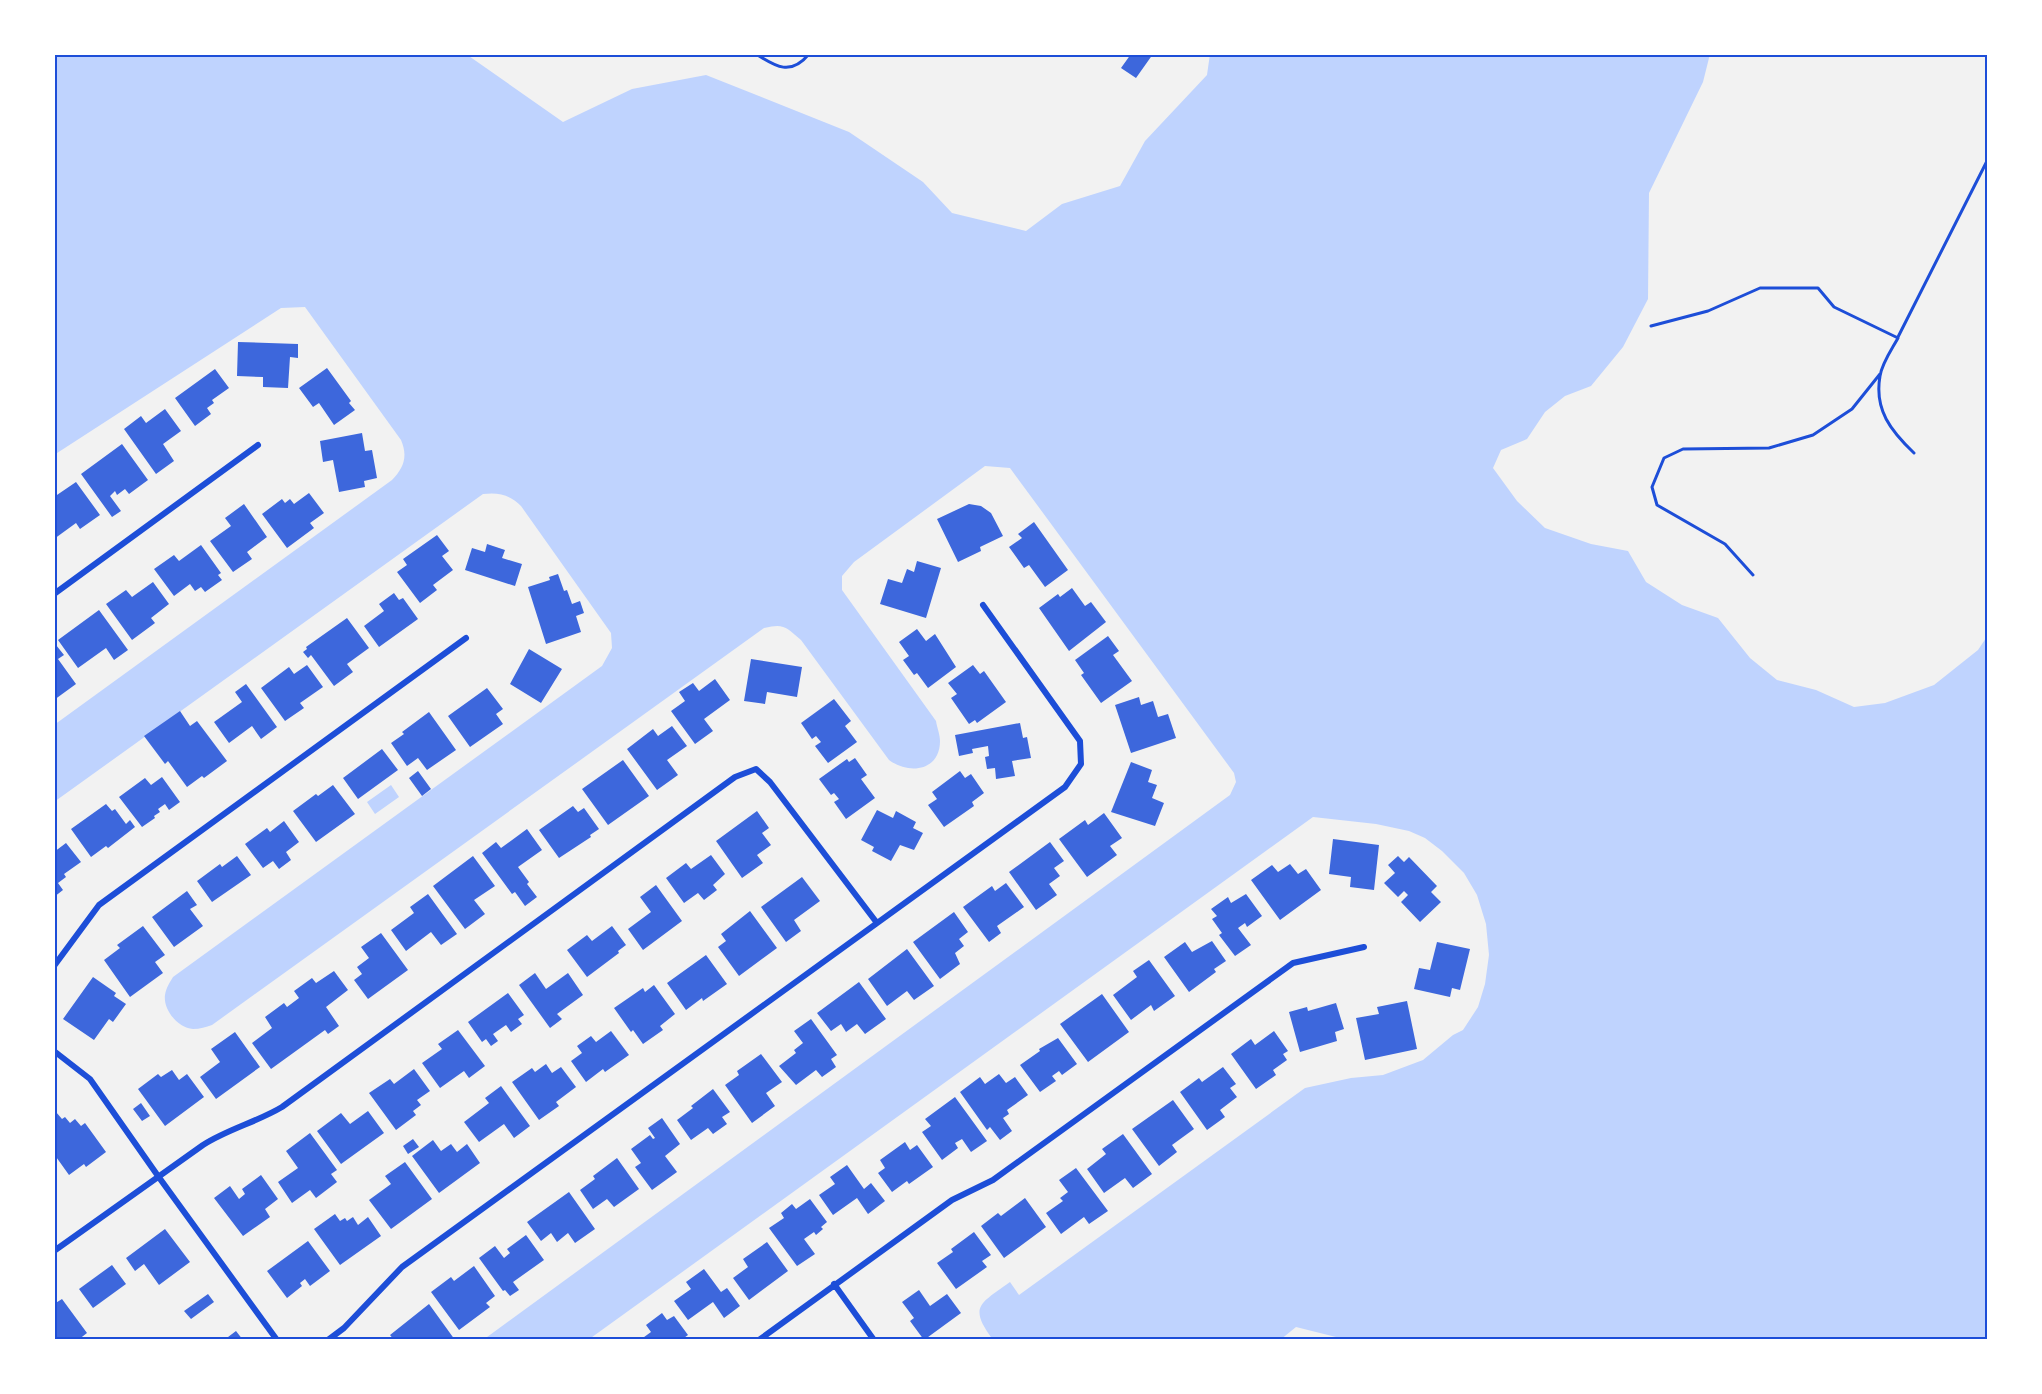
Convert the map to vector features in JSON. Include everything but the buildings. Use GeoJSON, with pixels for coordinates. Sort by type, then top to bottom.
{"type":"FeatureCollection","features":[{"type":"Feature","properties":{"kind":"street"},"geometry":{"type":"LineString","coordinates":[[54,594],[258,445]]}},
{"type":"Feature","properties":{"kind":"street"},"geometry":{"type":"LineString","coordinates":[[328,1340],[344,1328],[402,1267],[1065,787],[1081,764],[1080,741],[983,605]]}},
{"type":"Feature","properties":{"kind":"street"},"geometry":{"type":"LineString","coordinates":[[54,966],[99,905],[466,638]]}},
{"type":"Feature","properties":{"kind":"street"},"geometry":{"type":"LineString","coordinates":[[54,1251],[222,1133],[282,1107],[735,777],[756,770],[770,782],[877,923]]}},
{"type":"Feature","properties":{"kind":"street"},"geometry":{"type":"LineString","coordinates":[[759,1340],[952,1200],[993,1180],[1293,963],[1364,947]]}},
{"type":"Feature","properties":{"kind":"street"},"geometry":{"type":"LineString","coordinates":[[54,1051],[90,1079],[277,1340]]}},
{"type":"Feature","properties":{"kind":"street"},"geometry":{"type":"LineString","coordinates":[[834,1284],[874,1340]]}},
{"type":"Feature","properties":{"kind":"path"},"geometry":{"type":"LineString","coordinates":[[756,54],[773,65],[786,68],[803,62],[809,54]]}},
{"type":"Feature","properties":{"kind":"path"},"geometry":{"type":"LineString","coordinates":[[1753,575],[1725,544],[1657,505],[1652,487],[1664,458],[1683,449],[1769,448],[1813,435],[1852,409],[1880,374],[1988,159]]}},
{"type":"Feature","properties":{"kind":"path"},"geometry":{"type":"LineString","coordinates":[[1651,326],[1708,311],[1760,288],[1818,288],[1834,307],[1898,338]]}},
{"type":"Feature","properties":{"kind":"path"},"geometry":{"type":"LineString","coordinates":[[1880,374],[1879,403],[1892,432],[1914,453]]}},
{"type":"Feature","properties":{"kind":"water"},"geometry":{"type":"Polygon","coordinates":[[[54,54],[466,54],[563,122],[632,89],[706,75],[849,132],[923,182],[952,213],[1026,231],[1062,204],[1120,186],[1145,141],[1207,75],[1210,54],[1710,54],[1703,82],[1649,193],[1648,299],[1623,347],[1591,386],[1565,396],[1545,412],[1527,439],[1501,450],[1493,468],[1517,501],[1545,528],[1591,544],[1628,551],[1646,582],[1682,605],[1718,618],[1750,658],[1777,680],[1816,690],[1854,707],[1885,703],[1934,685],[1978,650],[1988,635],[1988,1340],[1348,1340],[1296,1327],[1280,1340],[993,1340],[985,1329],[979,1313],[985,1301],[1010,1282],[1019,1295],[1305,1088],[1351,1078],[1383,1075],[1423,1060],[1453,1035],[1463,1030],[1478,1007],[1485,984],[1489,955],[1486,924],[1477,895],[1464,873],[1425,838],[1409,831],[1376,824],[1313,817],[588,1340],[483,1340],[1230,795],[1236,782],[1234,773],[1010,468],[985,466],[854,562],[842,576],[842,590],[936,721],[940,738],[939,751],[929,764],[922,767],[905,768],[889,760],[801,640],[781,626],[764,628],[212,1025],[193,1029],[177,1022],[169,1012],[165,1001],[166,990],[173,977],[602,666],[612,648],[611,633],[521,506],[504,495],[483,494],[54,802],[54,725],[392,480],[404,462],[404,451],[401,440],[305,307],[281,308],[54,455],[54,54]]]}},
{"type":"Feature","properties":{"kind":"water"},"geometry":{"type":"Polygon","coordinates":[[[391,785],[399,797],[375,814],[367,802],[391,785]]]}}]}
